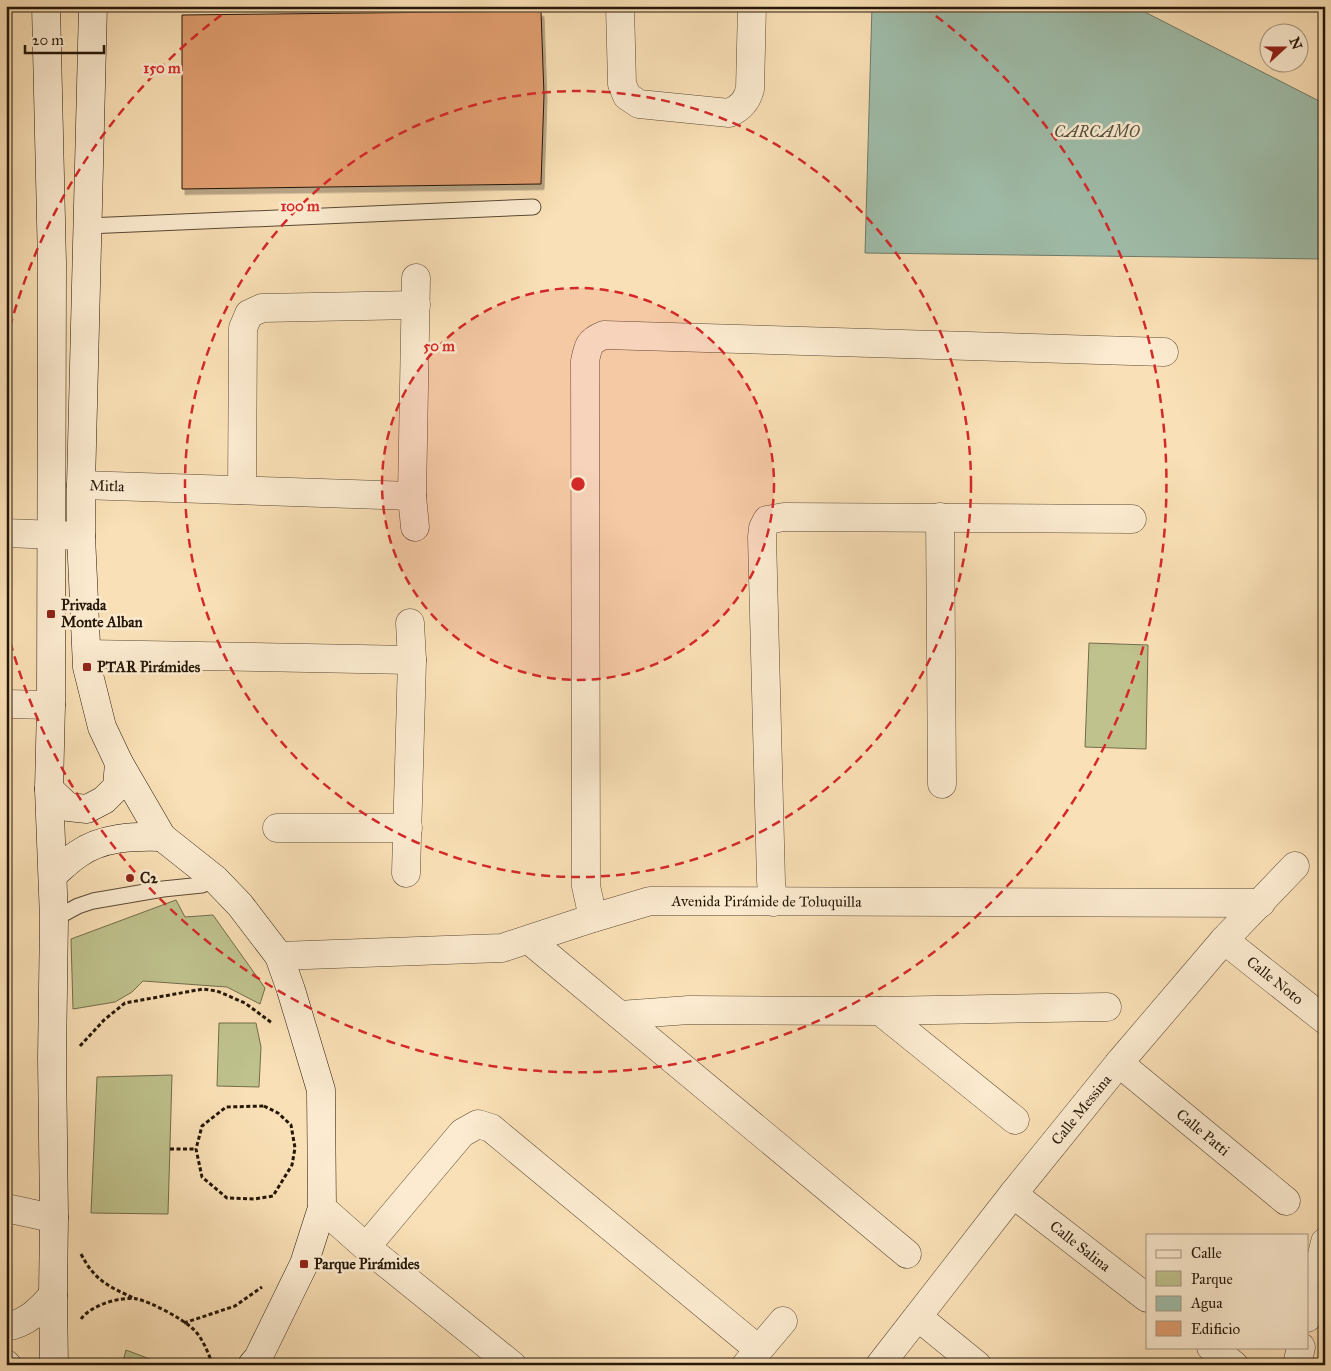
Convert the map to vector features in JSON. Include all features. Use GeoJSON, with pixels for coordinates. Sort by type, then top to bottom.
{"type":"FeatureCollection","features":[{"type":"Feature","properties":{"kind":"street"},"geometry":{"type":"LineString","coordinates":[[46,6],[52,263],[52,535],[49,789],[54,919],[52,1058],[54,1365]]}},
{"type":"Feature","properties":{"kind":"street"},"geometry":{"type":"LineString","coordinates":[[94,6],[81,485],[81,536],[87,667],[102,727],[119,763],[162,837],[215,879],[240,906],[279,956],[292,990],[320,1090],[322,1208],[304,1264],[258,1358],[252,1365]]}},
{"type":"Feature","properties":{"kind":"street"},"geometry":{"type":"LineString","coordinates":[[620,6],[622,84],[627,96],[639,104],[729,113],[744,103],[750,89],[752,6]]}},
{"type":"Feature","properties":{"kind":"street"},"geometry":{"type":"LineString","coordinates":[[415,527],[412,496],[416,278]]}},
{"type":"Feature","properties":{"kind":"street"},"geometry":{"type":"LineString","coordinates":[[242,490],[243,328],[249,314],[262,308],[416,305]]}},
{"type":"Feature","properties":{"kind":"street"},"geometry":{"type":"LineString","coordinates":[[594,918],[586,886],[585,360],[592,340],[604,335],[618,335],[1164,352]]}},
{"type":"Feature","properties":{"kind":"street","name":"Mitla"},"geometry":{"type":"LineString","coordinates":[[81,485],[412,496]]}},
{"type":"Feature","properties":{"kind":"street"},"geometry":{"type":"LineString","coordinates":[[773,902],[762,537],[763,528],[767,520],[775,518],[940,518],[1132,520]]}},
{"type":"Feature","properties":{"kind":"street"},"geometry":{"type":"LineString","coordinates":[[940,518],[942,784]]}},
{"type":"Feature","properties":{"kind":"street"},"geometry":{"type":"LineString","coordinates":[[12,533],[81,536]]}},
{"type":"Feature","properties":{"kind":"street"},"geometry":{"type":"LineString","coordinates":[[406,873],[412,660],[410,623]]}},
{"type":"Feature","properties":{"kind":"street"},"geometry":{"type":"LineString","coordinates":[[87,654],[412,660]]}},
{"type":"Feature","properties":{"kind":"street"},"geometry":{"type":"LineString","coordinates":[[6,704],[51,705]]}},
{"type":"Feature","properties":{"kind":"street"},"geometry":{"type":"LineString","coordinates":[[49,789],[68,808],[87,809],[104,800],[117,787],[119,763]]}},
{"type":"Feature","properties":{"kind":"street"},"geometry":{"type":"LineString","coordinates":[[277,828],[408,828]]}},
{"type":"Feature","properties":{"kind":"street"},"geometry":{"type":"LineString","coordinates":[[53,875],[79,853],[110,840],[139,836],[162,837]]}},
{"type":"Feature","properties":{"kind":"street","name":"Calle Messina"},"geometry":{"type":"LineString","coordinates":[[880,1365],[1012,1194],[1119,1063],[1224,940],[1295,866]]}},
{"type":"Feature","properties":{"kind":"street","name":"Avenida Pirámide de Toluquilla"},"geometry":{"type":"LineString","coordinates":[[279,956],[502,948],[650,901],[1261,903]]}},
{"type":"Feature","properties":{"kind":"street"},"geometry":{"type":"LineString","coordinates":[[529,940],[907,1254]]}},
{"type":"Feature","properties":{"kind":"street","name":"Calle Noto"},"geometry":{"type":"LineString","coordinates":[[1224,940],[1325,1020]]}},
{"type":"Feature","properties":{"kind":"street"},"geometry":{"type":"LineString","coordinates":[[620,1015],[689,1010],[880,1011],[1107,1007]]}},
{"type":"Feature","properties":{"kind":"street"},"geometry":{"type":"LineString","coordinates":[[880,1011],[1015,1120]]}},
{"type":"Feature","properties":{"kind":"street","name":"Calle Patti"},"geometry":{"type":"LineString","coordinates":[[1119,1063],[1286,1201]]}},
{"type":"Feature","properties":{"kind":"street"},"geometry":{"type":"LineString","coordinates":[[362,1244],[462,1133],[478,1124],[491,1128],[752,1357],[783,1321]]}},
{"type":"Feature","properties":{"kind":"street","name":"Calle Salina"},"geometry":{"type":"LineString","coordinates":[[1012,1194],[1146,1297]]}},
{"type":"Feature","properties":{"kind":"street"},"geometry":{"type":"LineString","coordinates":[[6,1208],[54,1217]]}},
{"type":"Feature","properties":{"kind":"street"},"geometry":{"type":"LineString","coordinates":[[322,1208],[362,1244],[512,1365]]}},
{"type":"Feature","properties":{"kind":"street"},"geometry":{"type":"LineString","coordinates":[[1308,1314],[1325,1242]]}},
{"type":"Feature","properties":{"kind":"street"},"geometry":{"type":"LineString","coordinates":[[6,1327],[19,1324],[39,1311],[53,1295]]}},
{"type":"Feature","properties":{"kind":"street"},"geometry":{"type":"LineString","coordinates":[[918,1317],[977,1365]]}},
{"type":"Feature","properties":{"kind":"street"},"geometry":{"type":"LineString","coordinates":[[1212,1348],[1234,1365]]}},
{"type":"Feature","properties":{"kind":"street"},"geometry":{"type":"LineString","coordinates":[[1296,1365],[1301,1348]]}},
{"type":"Feature","properties":{"kind":"lane"},"geometry":{"type":"LineString","coordinates":[[87,226],[533,207]]}},
{"type":"Feature","properties":{"kind":"lane"},"geometry":{"type":"LineString","coordinates":[[54,919],[78,906],[93,901],[163,889],[202,885],[215,879]]}},
{"type":"Feature","properties":{"kind":"path"},"geometry":{"type":"LineString","coordinates":[[78,1048],[104,1020],[125,1004],[203,989],[217,992],[245,1003],[273,1024]]}},
{"type":"Feature","properties":{"kind":"path"},"geometry":{"type":"LineString","coordinates":[[264,1106],[278,1113],[291,1126],[295,1148],[292,1165],[273,1196],[254,1199],[227,1198],[202,1177],[196,1149],[202,1126],[226,1108],[264,1106]]}},
{"type":"Feature","properties":{"kind":"path"},"geometry":{"type":"LineString","coordinates":[[170,1150],[196,1149]]}},
{"type":"Feature","properties":{"kind":"path"},"geometry":{"type":"LineString","coordinates":[[80,1251],[87,1266],[103,1284],[170,1313],[193,1328],[207,1350],[213,1365]]}},
{"type":"Feature","properties":{"kind":"path"},"geometry":{"type":"LineString","coordinates":[[184,1323],[236,1306],[261,1288],[266,1281]]}},
{"type":"Feature","properties":{"kind":"path"},"geometry":{"type":"LineString","coordinates":[[80,1320],[85,1313],[110,1301],[137,1299]]}},
{"type":"Feature","properties":{"kind":"green space"},"geometry":{"type":"Polygon","coordinates":[[[1089,643],[1148,645],[1146,749],[1085,747],[1089,643]]]}},
{"type":"Feature","properties":{"kind":"green space"},"geometry":{"type":"Polygon","coordinates":[[[176,900],[185,917],[213,915],[265,988],[260,1004],[227,987],[143,981],[132,992],[115,1002],[73,1009],[71,939],[176,900]]]}},
{"type":"Feature","properties":{"kind":"green space"},"geometry":{"type":"Polygon","coordinates":[[[219,1023],[256,1023],[261,1047],[259,1087],[217,1086],[219,1023]]]}},
{"type":"Feature","properties":{"kind":"green space"},"geometry":{"type":"Polygon","coordinates":[[[172,1075],[168,1214],[91,1213],[97,1077],[172,1075]]]}},
{"type":"Feature","properties":{"kind":"green space"},"geometry":{"type":"Polygon","coordinates":[[[126,1350],[163,1364],[163,1365],[122,1365],[126,1350]]]}},
{"type":"Feature","properties":{"kind":"water","name":"CARCAMO"},"geometry":{"type":"Polygon","coordinates":[[[872,6],[1133,6],[1258,70],[1258,72],[1262,72],[1325,104],[1325,259],[865,253],[872,6]]]}},
{"type":"Feature","properties":{"kind":"building"},"geometry":{"type":"Polygon","coordinates":[[[541,11],[544,95],[541,184],[182,189],[182,15],[541,11]]]}},
{"type":"Feature","properties":{"kind":"place","name":"Privada Monte Alban"},"geometry":{"type":"Point","coordinates":[51,614]}},
{"type":"Feature","properties":{"kind":"place","name":"PTAR Pirámides"},"geometry":{"type":"Point","coordinates":[87,667]}},
{"type":"Feature","properties":{"kind":"place","name":"C2"},"geometry":{"type":"Point","coordinates":[130,878]}},
{"type":"Feature","properties":{"kind":"place","name":"Parque Pirámides"},"geometry":{"type":"Point","coordinates":[304,1264]}}]}
